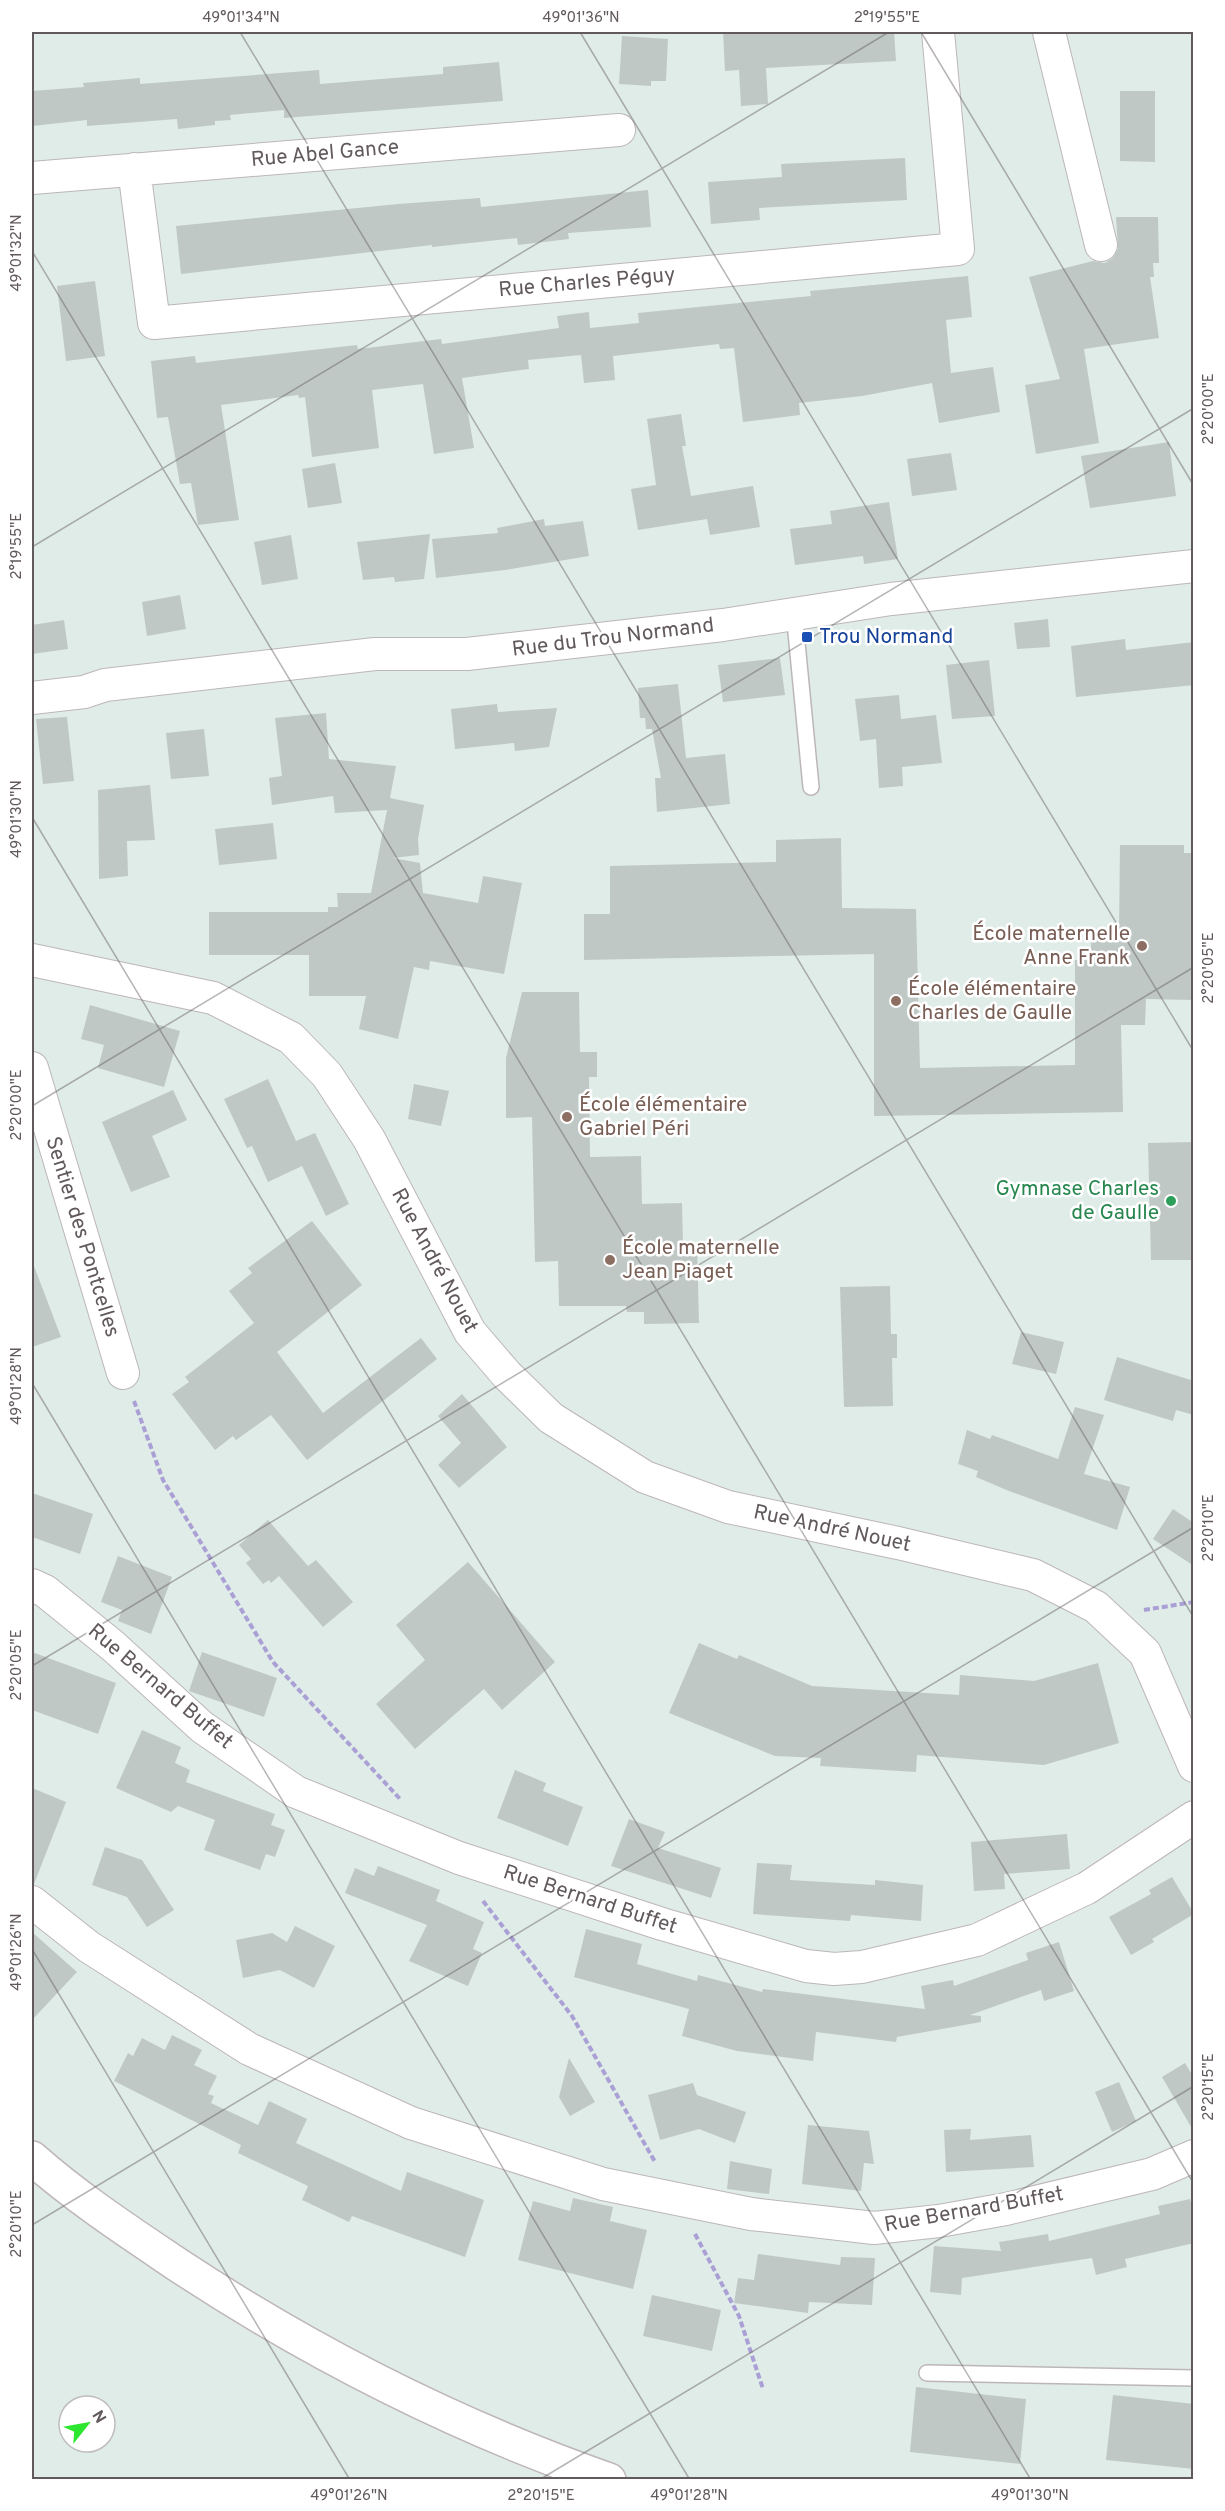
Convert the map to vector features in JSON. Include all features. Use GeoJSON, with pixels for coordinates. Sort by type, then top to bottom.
{"type":"FeatureCollection","features":[{"type":"Feature","properties":{"kind":"main road"},"geometry":{"type":"LineString","coordinates":[[32,2158],[119,2226],[230,2299],[328,2357],[410,2398],[511,2443],[609,2480]]}},
{"type":"Feature","properties":{"kind":"street","name":"Rue Charles Péguy"},"geometry":{"type":"LineString","coordinates":[[134,169],[154,323],[958,249],[938,32]]}},
{"type":"Feature","properties":{"kind":"street"},"geometry":{"type":"LineString","coordinates":[[1049,32],[1101,245]]}},
{"type":"Feature","properties":{"kind":"street","name":"Rue Abel Gance"},"geometry":{"type":"LineString","coordinates":[[32,178],[619,130]]}},
{"type":"Feature","properties":{"kind":"street","name":"Rue du Trou Normand"},"geometry":{"type":"LineString","coordinates":[[32,698],[84,692],[105,685],[375,654],[467,654],[723,625],[794,612],[1194,566]]}},
{"type":"Feature","properties":{"kind":"street","name":"Rue André Nouet"},"geometry":{"type":"LineString","coordinates":[[32,960],[213,998],[291,1038],[327,1075],[369,1139],[470,1332],[507,1376],[551,1418],[645,1477],[728,1507],[898,1543],[1033,1575],[1096,1607],[1145,1653],[1194,1766]]}},
{"type":"Feature","properties":{"kind":"street","name":"Sentier des Pontcelles"},"geometry":{"type":"LineString","coordinates":[[32,1068],[123,1372]]}},
{"type":"Feature","properties":{"kind":"street","name":"Rue Bernard Buffet"},"geometry":{"type":"LineString","coordinates":[[32,1585],[45,1591],[113,1646],[202,1727],[296,1792],[459,1858],[662,1924],[806,1966],[834,1969],[862,1967],[977,1940],[1087,1888],[1194,1817]]}},
{"type":"Feature","properties":{"kind":"street","name":"Rue Bernard Buffet"},"geometry":{"type":"LineString","coordinates":[[32,1902],[89,1947],[249,2049],[411,2123],[603,2184],[751,2214],[874,2228],[939,2221],[1006,2209],[1152,2174],[1194,2156]]}},
{"type":"Feature","properties":{"kind":"lane"},"geometry":{"type":"LineString","coordinates":[[794,612],[811,787]]}},
{"type":"Feature","properties":{"kind":"lane"},"geometry":{"type":"LineString","coordinates":[[927,2373],[1194,2378]]}},
{"type":"Feature","properties":{"kind":"path"},"geometry":{"type":"LineString","coordinates":[[1108,1618],[1194,1602]]}},
{"type":"Feature","properties":{"kind":"building"},"geometry":{"type":"Polygon","coordinates":[[[723,32],[894,32],[896,61],[766,68],[768,104],[741,106],[739,70],[725,71],[723,32]]]}},
{"type":"Feature","properties":{"kind":"building"},"geometry":{"type":"Polygon","coordinates":[[[622,36],[668,39],[666,81],[651,81],[651,86],[619,84],[622,36]]]}},
{"type":"Feature","properties":{"kind":"building"},"geometry":{"type":"Polygon","coordinates":[[[499,62],[503,101],[284,118],[284,110],[230,115],[231,120],[215,121],[215,125],[178,129],[177,119],[87,126],[87,120],[32,126],[32,91],[84,87],[83,83],[140,78],[140,84],[319,70],[320,84],[443,74],[443,67],[499,62]]]}},
{"type":"Feature","properties":{"kind":"building"},"geometry":{"type":"Polygon","coordinates":[[[1120,91],[1155,91],[1155,162],[1120,161],[1120,91]]]}},
{"type":"Feature","properties":{"kind":"building"},"geometry":{"type":"Polygon","coordinates":[[[905,158],[907,200],[759,208],[760,220],[711,224],[708,182],[782,177],[781,164],[905,158]]]}},
{"type":"Feature","properties":{"kind":"building"},"geometry":{"type":"Polygon","coordinates":[[[648,190],[651,227],[568,233],[569,239],[518,245],[517,238],[432,247],[432,245],[181,274],[176,226],[398,204],[480,198],[481,207],[648,190]]]}},
{"type":"Feature","properties":{"kind":"building"},"geometry":{"type":"Polygon","coordinates":[[[1116,217],[1158,217],[1159,263],[1153,263],[1154,277],[1150,277],[1159,338],[1084,349],[1099,443],[1036,454],[1025,385],[1060,379],[1029,277],[1093,261],[1105,263],[1113,258],[1118,249],[1116,217]]]}},
{"type":"Feature","properties":{"kind":"building"},"geometry":{"type":"Polygon","coordinates":[[[968,276],[972,317],[946,320],[951,373],[993,367],[1000,412],[939,423],[932,383],[862,396],[799,403],[800,415],[743,422],[734,348],[720,349],[719,344],[613,356],[615,380],[584,383],[581,355],[528,360],[529,369],[462,378],[474,448],[434,454],[423,384],[372,390],[379,448],[312,457],[305,397],[299,398],[298,395],[221,405],[239,520],[198,525],[191,483],[180,484],[168,417],[157,418],[151,361],[195,356],[196,363],[357,345],[358,349],[441,339],[442,344],[559,328],[557,316],[589,312],[590,328],[639,323],[638,313],[811,296],[810,291],[968,276]]]}},
{"type":"Feature","properties":{"kind":"building"},"geometry":{"type":"Polygon","coordinates":[[[95,281],[105,356],[66,361],[57,286],[95,281]]]}},
{"type":"Feature","properties":{"kind":"building"},"geometry":{"type":"Polygon","coordinates":[[[681,414],[686,446],[682,446],[691,496],[753,486],[760,527],[710,535],[707,519],[638,530],[631,489],[656,485],[647,419],[681,414]]]}},
{"type":"Feature","properties":{"kind":"building"},"geometry":{"type":"Polygon","coordinates":[[[1169,442],[1176,496],[1090,508],[1081,456],[1169,442]]]}},
{"type":"Feature","properties":{"kind":"building"},"geometry":{"type":"Polygon","coordinates":[[[951,453],[957,490],[912,496],[907,459],[951,453]]]}},
{"type":"Feature","properties":{"kind":"building"},"geometry":{"type":"Polygon","coordinates":[[[335,463],[342,503],[308,508],[302,469],[335,463]]]}},
{"type":"Feature","properties":{"kind":"building"},"geometry":{"type":"Polygon","coordinates":[[[889,502],[898,559],[864,564],[863,556],[795,565],[790,529],[832,524],[830,511],[889,502]]]}},
{"type":"Feature","properties":{"kind":"building"},"geometry":{"type":"Polygon","coordinates":[[[544,519],[545,526],[583,521],[589,556],[505,570],[436,578],[432,539],[498,533],[497,528],[544,519]]]}},
{"type":"Feature","properties":{"kind":"building"},"geometry":{"type":"Polygon","coordinates":[[[430,534],[424,579],[395,582],[394,577],[363,580],[357,542],[430,534]]]}},
{"type":"Feature","properties":{"kind":"building"},"geometry":{"type":"Polygon","coordinates":[[[291,535],[298,579],[262,585],[254,542],[291,535]]]}},
{"type":"Feature","properties":{"kind":"building"},"geometry":{"type":"Polygon","coordinates":[[[180,595],[186,629],[147,636],[142,602],[180,595]]]}},
{"type":"Feature","properties":{"kind":"building"},"geometry":{"type":"Polygon","coordinates":[[[1048,619],[1050,647],[1017,649],[1014,623],[1048,619]]]}},
{"type":"Feature","properties":{"kind":"building"},"geometry":{"type":"Polygon","coordinates":[[[64,620],[68,649],[32,654],[32,625],[64,620]]]}},
{"type":"Feature","properties":{"kind":"building"},"geometry":{"type":"Polygon","coordinates":[[[1125,639],[1126,650],[1194,642],[1194,685],[1076,697],[1071,646],[1125,639]]]}},
{"type":"Feature","properties":{"kind":"building"},"geometry":{"type":"Polygon","coordinates":[[[780,658],[785,695],[723,702],[718,665],[780,658]]]}},
{"type":"Feature","properties":{"kind":"building"},"geometry":{"type":"Polygon","coordinates":[[[989,660],[995,716],[952,719],[946,665],[989,660]]]}},
{"type":"Feature","properties":{"kind":"building"},"geometry":{"type":"Polygon","coordinates":[[[678,684],[686,758],[725,754],[730,804],[657,812],[655,778],[661,778],[652,729],[646,729],[645,718],[640,718],[638,688],[678,684]]]}},
{"type":"Feature","properties":{"kind":"building"},"geometry":{"type":"Polygon","coordinates":[[[899,695],[901,719],[936,715],[942,763],[902,767],[903,786],[879,788],[876,739],[860,741],[855,699],[899,695]]]}},
{"type":"Feature","properties":{"kind":"building"},"geometry":{"type":"Polygon","coordinates":[[[497,704],[498,712],[557,708],[549,747],[515,751],[514,743],[455,749],[451,709],[497,704]]]}},
{"type":"Feature","properties":{"kind":"building"},"geometry":{"type":"Polygon","coordinates":[[[326,713],[329,759],[396,766],[390,798],[424,805],[418,839],[419,855],[393,858],[420,863],[423,893],[478,903],[483,876],[522,883],[504,974],[430,961],[429,970],[414,967],[398,1039],[359,1029],[366,996],[309,996],[309,955],[209,955],[209,912],[328,912],[328,907],[338,907],[337,893],[371,893],[387,810],[335,813],[333,796],[272,805],[269,778],[282,776],[275,718],[326,713]]]}},
{"type":"Feature","properties":{"kind":"building"},"geometry":{"type":"Polygon","coordinates":[[[67,717],[74,781],[43,784],[36,719],[67,717]]]}},
{"type":"Feature","properties":{"kind":"building"},"geometry":{"type":"Polygon","coordinates":[[[204,729],[209,776],[171,779],[166,733],[204,729]]]}},
{"type":"Feature","properties":{"kind":"building"},"geometry":{"type":"Polygon","coordinates":[[[150,785],[155,840],[127,841],[128,876],[99,879],[98,790],[150,785]]]}},
{"type":"Feature","properties":{"kind":"building"},"geometry":{"type":"Polygon","coordinates":[[[273,823],[277,859],[219,865],[215,829],[273,823]]]}},
{"type":"Feature","properties":{"kind":"building","name":"École élémentaire Charles de Gaulle"},"geometry":{"type":"Polygon","coordinates":[[[841,838],[842,908],[916,909],[920,1068],[1075,1065],[1075,960],[1091,960],[1091,932],[1119,932],[1120,845],[1184,845],[1184,853],[1194,853],[1194,1000],[1146,999],[1145,1025],[1121,1025],[1123,1112],[874,1116],[874,954],[584,960],[584,914],[610,914],[610,866],[776,862],[776,840],[841,838]]]}},
{"type":"Feature","properties":{"kind":"building"},"geometry":{"type":"Polygon","coordinates":[[[522,992],[579,992],[580,1052],[597,1052],[597,1077],[589,1077],[590,1157],[641,1156],[642,1204],[682,1203],[683,1244],[697,1244],[699,1323],[644,1324],[644,1312],[627,1312],[626,1306],[559,1306],[558,1261],[535,1262],[532,1117],[506,1118],[506,1058],[522,992]]]}},
{"type":"Feature","properties":{"kind":"building"},"geometry":{"type":"Polygon","coordinates":[[[90,1005],[180,1031],[164,1087],[98,1068],[104,1045],[81,1039],[90,1005]]]}},
{"type":"Feature","properties":{"kind":"building"},"geometry":{"type":"Polygon","coordinates":[[[268,1079],[296,1141],[315,1133],[349,1204],[326,1216],[302,1166],[268,1182],[252,1146],[247,1148],[224,1099],[268,1079]]]}},
{"type":"Feature","properties":{"kind":"building"},"geometry":{"type":"Polygon","coordinates":[[[414,1084],[449,1091],[441,1126],[408,1119],[414,1084]]]}},
{"type":"Feature","properties":{"kind":"building"},"geometry":{"type":"Polygon","coordinates":[[[173,1090],[187,1120],[152,1136],[170,1177],[131,1192],[102,1122],[173,1090]]]}},
{"type":"Feature","properties":{"kind":"building","name":"Gymnase Charles de Gaulle"},"geometry":{"type":"Polygon","coordinates":[[[1194,1142],[1194,1260],[1151,1260],[1148,1143],[1194,1142]]]}},
{"type":"Feature","properties":{"kind":"building"},"geometry":{"type":"Polygon","coordinates":[[[312,1221],[362,1285],[277,1352],[323,1413],[421,1338],[437,1359],[307,1460],[271,1415],[236,1440],[233,1436],[215,1450],[172,1394],[189,1382],[185,1377],[254,1323],[229,1291],[252,1273],[248,1268],[312,1221]]]}},
{"type":"Feature","properties":{"kind":"building"},"geometry":{"type":"Polygon","coordinates":[[[32,1266],[34,1266],[61,1337],[32,1347],[32,1266]]]}},
{"type":"Feature","properties":{"kind":"building"},"geometry":{"type":"Polygon","coordinates":[[[890,1286],[891,1334],[897,1334],[897,1358],[892,1358],[893,1406],[844,1407],[840,1287],[890,1286]]]}},
{"type":"Feature","properties":{"kind":"building"},"geometry":{"type":"Polygon","coordinates":[[[1021,1332],[1064,1342],[1056,1374],[1012,1364],[1021,1332]]]}},
{"type":"Feature","properties":{"kind":"building"},"geometry":{"type":"Polygon","coordinates":[[[1117,1357],[1194,1381],[1194,1415],[1176,1410],[1173,1421],[1104,1400],[1117,1357]]]}},
{"type":"Feature","properties":{"kind":"building"},"geometry":{"type":"Polygon","coordinates":[[[462,1394],[507,1447],[459,1488],[438,1465],[461,1443],[438,1416],[462,1394]]]}},
{"type":"Feature","properties":{"kind":"building"},"geometry":{"type":"Polygon","coordinates":[[[1075,1407],[1104,1415],[1084,1474],[1130,1487],[1117,1530],[1009,1491],[976,1477],[978,1471],[958,1464],[967,1430],[990,1439],[992,1435],[1058,1459],[1075,1407]]]}},
{"type":"Feature","properties":{"kind":"building"},"geometry":{"type":"Polygon","coordinates":[[[32,1493],[93,1514],[80,1554],[32,1537],[32,1493]]]}},
{"type":"Feature","properties":{"kind":"building"},"geometry":{"type":"Polygon","coordinates":[[[1173,1509],[1194,1523],[1194,1566],[1153,1539],[1173,1509]]]}},
{"type":"Feature","properties":{"kind":"building"},"geometry":{"type":"Polygon","coordinates":[[[268,1520],[308,1566],[316,1560],[353,1602],[323,1627],[279,1576],[271,1583],[269,1580],[263,1584],[246,1563],[251,1559],[239,1545],[268,1520]]]}},
{"type":"Feature","properties":{"kind":"building"},"geometry":{"type":"Polygon","coordinates":[[[118,1556],[172,1577],[151,1634],[118,1621],[122,1610],[101,1602],[118,1556]]]}},
{"type":"Feature","properties":{"kind":"building"},"geometry":{"type":"Polygon","coordinates":[[[468,1562],[555,1662],[502,1710],[484,1689],[415,1749],[376,1704],[425,1660],[396,1625],[468,1562]]]}},
{"type":"Feature","properties":{"kind":"building"},"geometry":{"type":"Polygon","coordinates":[[[699,1643],[737,1659],[739,1655],[812,1686],[959,1695],[960,1675],[1034,1681],[1098,1663],[1119,1743],[1044,1765],[917,1755],[916,1772],[820,1766],[821,1758],[775,1756],[669,1713],[699,1643]]]}},
{"type":"Feature","properties":{"kind":"building"},"geometry":{"type":"Polygon","coordinates":[[[32,1652],[116,1683],[98,1734],[32,1710],[32,1652]]]}},
{"type":"Feature","properties":{"kind":"building"},"geometry":{"type":"Polygon","coordinates":[[[202,1652],[277,1678],[264,1717],[189,1691],[202,1652]]]}},
{"type":"Feature","properties":{"kind":"building"},"geometry":{"type":"Polygon","coordinates":[[[142,1730],[181,1747],[175,1763],[190,1770],[186,1782],[275,1814],[271,1825],[285,1830],[275,1857],[266,1854],[260,1870],[204,1850],[215,1820],[178,1806],[171,1812],[116,1788],[142,1730]]]}},
{"type":"Feature","properties":{"kind":"building"},"geometry":{"type":"Polygon","coordinates":[[[515,1770],[546,1783],[543,1791],[583,1807],[568,1846],[497,1818],[515,1770]]]}},
{"type":"Feature","properties":{"kind":"building"},"geometry":{"type":"Polygon","coordinates":[[[32,1788],[66,1802],[34,1884],[32,1884],[32,1788]]]}},
{"type":"Feature","properties":{"kind":"building"},"geometry":{"type":"Polygon","coordinates":[[[629,1819],[665,1832],[658,1848],[721,1868],[711,1898],[611,1866],[629,1819]]]}},
{"type":"Feature","properties":{"kind":"building"},"geometry":{"type":"Polygon","coordinates":[[[1067,1834],[1070,1869],[1004,1874],[1005,1889],[974,1891],[971,1842],[1067,1834]]]}},
{"type":"Feature","properties":{"kind":"building"},"geometry":{"type":"Polygon","coordinates":[[[105,1847],[142,1860],[174,1910],[147,1927],[127,1897],[92,1885],[105,1847]]]}},
{"type":"Feature","properties":{"kind":"building"},"geometry":{"type":"Polygon","coordinates":[[[757,1863],[792,1865],[790,1880],[875,1885],[875,1880],[923,1885],[921,1921],[851,1915],[850,1921],[753,1914],[757,1863]]]}},
{"type":"Feature","properties":{"kind":"building"},"geometry":{"type":"Polygon","coordinates":[[[378,1866],[440,1890],[436,1901],[484,1922],[473,1949],[482,1953],[468,1986],[409,1961],[427,1925],[345,1893],[355,1868],[374,1876],[378,1866]]]}},
{"type":"Feature","properties":{"kind":"building"},"geometry":{"type":"Polygon","coordinates":[[[1172,1877],[1194,1914],[1152,1939],[1154,1942],[1131,1955],[1109,1917],[1151,1894],[1149,1890],[1172,1877]]]}},
{"type":"Feature","properties":{"kind":"building"},"geometry":{"type":"Polygon","coordinates":[[[295,1926],[335,1946],[314,1988],[280,1970],[243,1978],[236,1940],[272,1933],[287,1942],[295,1926]]]}},
{"type":"Feature","properties":{"kind":"building"},"geometry":{"type":"Polygon","coordinates":[[[586,1929],[642,1944],[637,1964],[697,1981],[698,1975],[762,1992],[763,1989],[925,2009],[921,1986],[953,1980],[954,1986],[1028,1960],[1026,1953],[1059,1942],[1074,1991],[1044,2001],[1041,1990],[970,2015],[981,2016],[981,2022],[897,2037],[896,2042],[816,2032],[813,2061],[737,2051],[682,2036],[689,2009],[574,1977],[586,1929]]]}},
{"type":"Feature","properties":{"kind":"building"},"geometry":{"type":"Polygon","coordinates":[[[32,1932],[77,1972],[32,2020],[32,1932]]]}},
{"type":"Feature","properties":{"kind":"building"},"geometry":{"type":"Polygon","coordinates":[[[172,2035],[202,2050],[194,2065],[217,2076],[208,2094],[214,2096],[211,2103],[258,2125],[269,2101],[307,2119],[296,2143],[401,2191],[407,2172],[484,2200],[465,2257],[352,2216],[349,2222],[302,2200],[308,2186],[238,2153],[241,2145],[114,2081],[128,2053],[133,2056],[142,2038],[165,2050],[172,2035]]]}},
{"type":"Feature","properties":{"kind":"building"},"geometry":{"type":"Polygon","coordinates":[[[569,2058],[595,2102],[570,2116],[559,2097],[569,2058]]]}},
{"type":"Feature","properties":{"kind":"building"},"geometry":{"type":"Polygon","coordinates":[[[1185,2063],[1194,2078],[1194,2132],[1162,2077],[1185,2063]]]}},
{"type":"Feature","properties":{"kind":"building"},"geometry":{"type":"Polygon","coordinates":[[[1119,2082],[1136,2121],[1112,2132],[1095,2092],[1119,2082]]]}},
{"type":"Feature","properties":{"kind":"building"},"geometry":{"type":"Polygon","coordinates":[[[693,2083],[697,2095],[746,2112],[735,2143],[699,2129],[660,2140],[648,2095],[693,2083]]]}},
{"type":"Feature","properties":{"kind":"building"},"geometry":{"type":"Polygon","coordinates":[[[808,2125],[869,2131],[874,2164],[864,2163],[861,2191],[802,2184],[808,2125]]]}},
{"type":"Feature","properties":{"kind":"building"},"geometry":{"type":"Polygon","coordinates":[[[971,2129],[970,2140],[1031,2135],[1034,2167],[946,2172],[944,2130],[971,2129]]]}},
{"type":"Feature","properties":{"kind":"building"},"geometry":{"type":"Polygon","coordinates":[[[730,2161],[772,2169],[769,2194],[727,2189],[730,2161]]]}},
{"type":"Feature","properties":{"kind":"building"},"geometry":{"type":"Polygon","coordinates":[[[573,2198],[613,2207],[610,2221],[647,2230],[633,2289],[518,2260],[533,2201],[570,2211],[573,2198]]]}},
{"type":"Feature","properties":{"kind":"building"},"geometry":{"type":"Polygon","coordinates":[[[1190,2199],[1194,2215],[1194,2243],[1125,2259],[1127,2267],[1096,2275],[1092,2258],[962,2278],[961,2295],[930,2292],[934,2246],[1001,2251],[999,2242],[1048,2234],[1049,2241],[1160,2214],[1158,2206],[1190,2199]]]}},
{"type":"Feature","properties":{"kind":"building"},"geometry":{"type":"Polygon","coordinates":[[[758,2254],[840,2265],[841,2257],[875,2258],[872,2305],[809,2302],[808,2313],[734,2303],[738,2278],[754,2280],[758,2254]]]}},
{"type":"Feature","properties":{"kind":"building"},"geometry":{"type":"Polygon","coordinates":[[[652,2295],[721,2310],[712,2351],[643,2336],[652,2295]]]}},
{"type":"Feature","properties":{"kind":"building"},"geometry":{"type":"Polygon","coordinates":[[[916,2387],[1026,2399],[1020,2464],[910,2452],[916,2387]]]}},
{"type":"Feature","properties":{"kind":"building"},"geometry":{"type":"Polygon","coordinates":[[[1113,2395],[1194,2404],[1194,2469],[1106,2460],[1113,2395]]]}},
{"type":"Feature","properties":{"kind":"place","name":"Trou Normand"},"geometry":{"type":"Point","coordinates":[807,637]}},
{"type":"Feature","properties":{"kind":"place","name":"École maternelle Anne Frank"},"geometry":{"type":"Point","coordinates":[1142,946]}},
{"type":"Feature","properties":{"kind":"place","name":"École élémentaire Charles de Gaulle"},"geometry":{"type":"Point","coordinates":[896,1001]}},
{"type":"Feature","properties":{"kind":"place","name":"École élémentaire Gabriel Péri"},"geometry":{"type":"Point","coordinates":[567,1117]}},
{"type":"Feature","properties":{"kind":"place","name":"Gymnase Charles de Gaulle"},"geometry":{"type":"Point","coordinates":[1171,1201]}},
{"type":"Feature","properties":{"kind":"place","name":"École maternelle Jean Piaget"},"geometry":{"type":"Point","coordinates":[610,1260]}}]}
